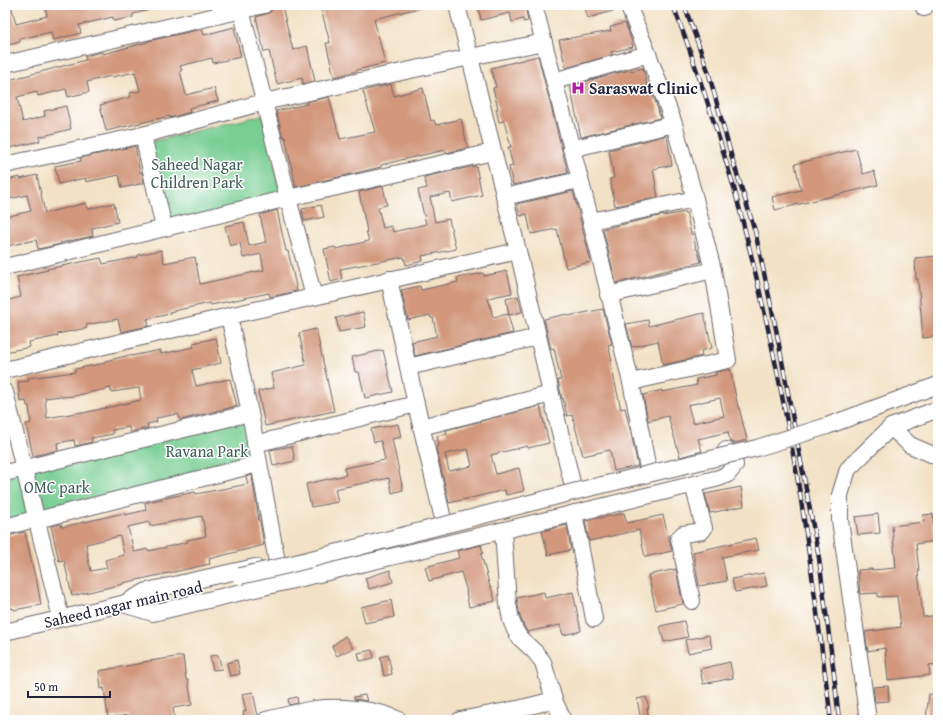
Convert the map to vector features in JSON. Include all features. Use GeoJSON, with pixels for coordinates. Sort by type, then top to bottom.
{"type":"FeatureCollection","features":[{"type":"Feature","properties":{"kind":"street"},"geometry":{"type":"LineString","coordinates":[[5,64],[241,8],[264,5]]}},
{"type":"Feature","properties":{"kind":"street"},"geometry":{"type":"LineString","coordinates":[[457,5],[518,251],[573,487]]}},
{"type":"Feature","properties":{"kind":"street"},"geometry":{"type":"LineString","coordinates":[[534,5],[591,221],[608,295],[631,382],[648,469]]}},
{"type":"Feature","properties":{"kind":"street"},"geometry":{"type":"LineString","coordinates":[[628,5],[674,124],[713,270],[728,360],[631,382]]}},
{"type":"Feature","properties":{"kind":"street"},"geometry":{"type":"LineString","coordinates":[[241,8],[314,297]]}},
{"type":"Feature","properties":{"kind":"street"},"geometry":{"type":"LineString","coordinates":[[5,165],[143,135],[264,102],[470,56],[544,42]]}},
{"type":"Feature","properties":{"kind":"street"},"geometry":{"type":"LineString","coordinates":[[554,81],[648,54]]}},
{"type":"Feature","properties":{"kind":"street"},"geometry":{"type":"LineString","coordinates":[[572,149],[674,124]]}},
{"type":"Feature","properties":{"kind":"street"},"geometry":{"type":"LineString","coordinates":[[143,135],[164,228]]}},
{"type":"Feature","properties":{"kind":"street"},"geometry":{"type":"LineString","coordinates":[[5,266],[288,198],[493,152]]}},
{"type":"Feature","properties":{"kind":"street"},"geometry":{"type":"LineString","coordinates":[[504,197],[579,180]]}},
{"type":"Feature","properties":{"kind":"street"},"geometry":{"type":"LineString","coordinates":[[591,221],[694,199]]}},
{"type":"Feature","properties":{"kind":"street"},"geometry":{"type":"LineString","coordinates":[[5,370],[229,316],[518,251]]}},
{"type":"Feature","properties":{"kind":"street"},"geometry":{"type":"LineString","coordinates":[[608,295],[713,270]]}},
{"type":"Feature","properties":{"kind":"street"},"geometry":{"type":"LineString","coordinates":[[389,279],[443,519]]}},
{"type":"Feature","properties":{"kind":"street"},"geometry":{"type":"LineString","coordinates":[[229,316],[250,413],[258,464],[277,562]]}},
{"type":"Feature","properties":{"kind":"street"},"geometry":{"type":"LineString","coordinates":[[408,367],[538,337]]}},
{"type":"Feature","properties":{"kind":"street","name":"Saheed nagar main road"},"geometry":{"type":"LineString","coordinates":[[5,632],[284,566],[577,491],[757,448],[827,426],[938,386]]}},
{"type":"Feature","properties":{"kind":"street"},"geometry":{"type":"LineString","coordinates":[[5,392],[61,618]]}},
{"type":"Feature","properties":{"kind":"street"},"geometry":{"type":"LineString","coordinates":[[422,427],[551,394]]}},
{"type":"Feature","properties":{"kind":"street"},"geometry":{"type":"LineString","coordinates":[[255,444],[416,404]]}},
{"type":"Feature","properties":{"kind":"street"},"geometry":{"type":"LineString","coordinates":[[868,720],[840,520],[840,495],[848,469],[891,427],[938,408]]}},
{"type":"Feature","properties":{"kind":"street"},"geometry":{"type":"LineString","coordinates":[[5,473],[250,413]]}},
{"type":"Feature","properties":{"kind":"street"},"geometry":{"type":"LineString","coordinates":[[891,427],[910,445],[938,457]]}},
{"type":"Feature","properties":{"kind":"street"},"geometry":{"type":"LineString","coordinates":[[123,604],[147,591],[277,562],[443,519],[726,450],[755,441]]}},
{"type":"Feature","properties":{"kind":"street"},"geometry":{"type":"LineString","coordinates":[[123,604],[153,613],[503,531],[719,478],[728,474],[735,465],[733,452],[726,450]]}},
{"type":"Feature","properties":{"kind":"street"},"geometry":{"type":"LineString","coordinates":[[5,527],[258,464]]}},
{"type":"Feature","properties":{"kind":"street"},"geometry":{"type":"LineString","coordinates":[[692,601],[679,538],[683,534],[702,532],[704,528],[693,484]]}},
{"type":"Feature","properties":{"kind":"street"},"geometry":{"type":"LineString","coordinates":[[574,513],[594,619]]}},
{"type":"Feature","properties":{"kind":"street"},"geometry":{"type":"LineString","coordinates":[[503,531],[508,604],[511,620],[520,638],[536,652],[543,662],[554,700],[563,720]]}},
{"type":"Feature","properties":{"kind":"street"},"geometry":{"type":"LineString","coordinates":[[460,720],[554,700]]}},
{"type":"Feature","properties":{"kind":"street"},"geometry":{"type":"LineString","coordinates":[[266,720],[314,709],[328,708],[351,709],[378,713],[399,720]]}},
{"type":"Feature","properties":{"kind":"green space","name":"Saheed Nagar Children Park"},"geometry":{"type":"Polygon","coordinates":[[[263,115],[281,196],[164,224],[146,143],[263,115]]]}},
{"type":"Feature","properties":{"kind":"green space","name":"Ravana Park"},"geometry":{"type":"Polygon","coordinates":[[[250,413],[258,460],[5,529],[5,473],[250,413]]]}},
{"type":"Feature","properties":{"kind":"building"},"geometry":{"type":"Polygon","coordinates":[[[5,5],[11,5],[16,24],[47,16],[45,5],[156,5],[157,8],[133,14],[133,17],[114,21],[113,17],[79,25],[81,33],[53,40],[51,32],[20,39],[20,42],[5,46],[5,5]]]}},
{"type":"Feature","properties":{"kind":"building"},"geometry":{"type":"Polygon","coordinates":[[[320,5],[418,5],[419,8],[374,19],[385,63],[334,77],[326,43],[330,43],[320,5]]]}},
{"type":"Feature","properties":{"kind":"building"},"geometry":{"type":"Polygon","coordinates":[[[525,5],[528,21],[524,22],[523,19],[512,22],[510,13],[481,20],[478,6],[525,5]]]}},
{"type":"Feature","properties":{"kind":"building"},"geometry":{"type":"Polygon","coordinates":[[[584,5],[619,5],[620,9],[588,18],[584,5]]]}},
{"type":"Feature","properties":{"kind":"building"},"geometry":{"type":"Polygon","coordinates":[[[282,6],[293,50],[307,46],[315,81],[303,84],[302,78],[277,84],[269,51],[264,52],[256,17],[270,12],[273,8],[282,6]]]}},
{"type":"Feature","properties":{"kind":"building"},"geometry":{"type":"Polygon","coordinates":[[[625,23],[633,47],[611,52],[612,55],[566,68],[559,40],[611,31],[610,27],[625,23]]]}},
{"type":"Feature","properties":{"kind":"building"},"geometry":{"type":"Polygon","coordinates":[[[234,27],[241,57],[213,63],[212,58],[180,66],[186,95],[214,88],[218,101],[189,108],[190,112],[170,118],[170,116],[106,131],[100,105],[131,97],[130,93],[140,91],[135,72],[87,82],[89,92],[68,97],[66,89],[38,96],[37,92],[17,97],[23,122],[45,116],[44,111],[66,106],[71,129],[39,137],[40,141],[5,149],[5,120],[10,119],[5,98],[5,81],[86,60],[85,56],[102,52],[103,54],[148,41],[202,29],[204,35],[234,27]]]}},
{"type":"Feature","properties":{"kind":"building"},"geometry":{"type":"Polygon","coordinates":[[[538,56],[568,173],[513,185],[509,167],[513,166],[508,147],[511,147],[504,121],[499,122],[496,109],[498,109],[493,88],[496,87],[491,68],[538,56]]]}},
{"type":"Feature","properties":{"kind":"building"},"geometry":{"type":"Polygon","coordinates":[[[643,68],[649,93],[652,93],[660,118],[581,137],[570,86],[615,73],[643,68]]]}},
{"type":"Feature","properties":{"kind":"building"},"geometry":{"type":"Polygon","coordinates":[[[391,84],[394,96],[423,88],[431,121],[434,120],[436,125],[461,119],[468,148],[446,153],[445,150],[405,159],[381,165],[381,167],[296,187],[285,137],[283,137],[276,111],[329,97],[340,139],[375,132],[363,91],[391,84]]]}},
{"type":"Feature","properties":{"kind":"building"},"geometry":{"type":"Polygon","coordinates":[[[667,136],[672,165],[653,169],[658,197],[615,206],[610,179],[614,178],[609,150],[667,136]]]}},
{"type":"Feature","properties":{"kind":"building"},"geometry":{"type":"Polygon","coordinates":[[[135,146],[140,173],[142,172],[144,183],[122,188],[119,175],[86,182],[85,178],[59,184],[55,166],[81,161],[80,158],[135,146]]]}},
{"type":"Feature","properties":{"kind":"building"},"geometry":{"type":"Polygon","coordinates":[[[856,149],[863,174],[874,171],[878,185],[775,210],[772,197],[801,190],[795,164],[856,149]]]}},
{"type":"Feature","properties":{"kind":"building"},"geometry":{"type":"Polygon","coordinates":[[[476,166],[482,195],[452,202],[450,193],[430,197],[435,222],[449,219],[456,249],[422,256],[423,261],[406,265],[404,257],[340,269],[342,279],[331,282],[324,249],[335,247],[336,249],[369,241],[359,192],[383,186],[387,205],[378,207],[383,228],[391,226],[393,232],[426,224],[418,190],[427,188],[424,177],[476,166]]]}},
{"type":"Feature","properties":{"kind":"building"},"geometry":{"type":"Polygon","coordinates":[[[37,175],[45,213],[86,203],[88,209],[114,203],[118,222],[92,228],[93,236],[38,249],[36,240],[7,246],[5,239],[5,217],[31,211],[27,195],[5,200],[5,180],[20,177],[20,179],[37,175]]]}},
{"type":"Feature","properties":{"kind":"building"},"geometry":{"type":"Polygon","coordinates":[[[573,191],[591,262],[566,268],[557,229],[531,234],[527,214],[520,216],[517,204],[573,191]]]}},
{"type":"Feature","properties":{"kind":"building"},"geometry":{"type":"Polygon","coordinates":[[[321,205],[324,217],[304,221],[302,209],[321,205]]]}},
{"type":"Feature","properties":{"kind":"building"},"geometry":{"type":"Polygon","coordinates":[[[277,210],[297,291],[270,297],[269,293],[169,312],[170,314],[147,319],[149,326],[121,332],[118,319],[86,325],[87,328],[57,334],[58,336],[29,342],[30,347],[5,352],[5,301],[21,297],[17,277],[101,258],[103,264],[138,257],[138,255],[161,250],[164,263],[195,257],[200,284],[264,270],[261,254],[243,258],[240,243],[230,246],[225,226],[244,222],[249,246],[266,242],[260,215],[277,210]]]}},
{"type":"Feature","properties":{"kind":"building"},"geometry":{"type":"Polygon","coordinates":[[[686,212],[691,234],[693,234],[696,249],[701,262],[616,283],[603,229],[663,215],[686,212]]]}},
{"type":"Feature","properties":{"kind":"building"},"geometry":{"type":"Polygon","coordinates":[[[938,256],[938,336],[923,338],[915,258],[938,256]]]}},
{"type":"Feature","properties":{"kind":"building"},"geometry":{"type":"Polygon","coordinates":[[[507,271],[512,293],[488,298],[493,317],[508,314],[513,333],[415,356],[412,342],[437,336],[433,318],[431,318],[430,315],[408,320],[401,290],[420,286],[421,290],[458,282],[457,278],[483,273],[484,276],[507,271]]]}},
{"type":"Feature","properties":{"kind":"building"},"geometry":{"type":"Polygon","coordinates":[[[518,296],[522,312],[509,315],[506,299],[518,296]]]}},
{"type":"Feature","properties":{"kind":"building"},"geometry":{"type":"Polygon","coordinates":[[[603,309],[612,344],[608,345],[612,361],[610,361],[621,409],[625,408],[638,466],[614,471],[610,450],[583,456],[572,415],[567,416],[563,398],[562,399],[558,380],[561,380],[554,348],[551,349],[544,319],[603,309]]]}},
{"type":"Feature","properties":{"kind":"building"},"geometry":{"type":"Polygon","coordinates":[[[363,312],[366,327],[339,332],[336,318],[363,312]]]}},
{"type":"Feature","properties":{"kind":"building"},"geometry":{"type":"Polygon","coordinates":[[[704,313],[712,348],[701,351],[702,356],[663,365],[658,341],[632,347],[626,324],[648,320],[649,326],[704,313]]]}},
{"type":"Feature","properties":{"kind":"building"},"geometry":{"type":"Polygon","coordinates":[[[316,329],[334,411],[265,426],[258,391],[274,388],[271,373],[306,365],[299,333],[316,329]]]}},
{"type":"Feature","properties":{"kind":"building"},"geometry":{"type":"Polygon","coordinates":[[[216,338],[221,363],[192,370],[196,386],[230,379],[237,406],[180,420],[178,414],[156,418],[157,422],[147,424],[148,428],[130,432],[129,427],[112,430],[113,434],[91,438],[92,442],[75,446],[74,440],[57,443],[58,450],[33,456],[26,424],[31,423],[29,406],[27,406],[26,401],[20,402],[18,382],[29,381],[28,378],[75,372],[75,369],[105,363],[105,361],[130,355],[160,350],[161,354],[194,347],[193,343],[216,338]],[[111,388],[74,396],[45,398],[47,418],[83,413],[141,400],[139,388],[111,392],[111,388]]]}},
{"type":"Feature","properties":{"kind":"building"},"geometry":{"type":"Polygon","coordinates":[[[383,350],[393,392],[365,398],[359,372],[355,372],[352,357],[383,350]]]}},
{"type":"Feature","properties":{"kind":"building"},"geometry":{"type":"Polygon","coordinates":[[[730,369],[747,440],[734,443],[730,441],[728,432],[698,439],[702,451],[680,457],[668,416],[648,421],[643,395],[662,390],[662,392],[697,385],[696,379],[716,375],[716,372],[730,369]],[[720,398],[688,405],[693,423],[724,416],[720,398]]]}},
{"type":"Feature","properties":{"kind":"building"},"geometry":{"type":"Polygon","coordinates":[[[540,406],[549,443],[528,448],[527,446],[491,455],[496,474],[519,468],[524,491],[506,495],[505,490],[449,503],[436,447],[439,446],[437,436],[447,434],[446,430],[540,406]],[[468,449],[445,454],[449,471],[472,466],[468,449]]]}},
{"type":"Feature","properties":{"kind":"building"},"geometry":{"type":"Polygon","coordinates":[[[398,424],[401,437],[392,439],[403,490],[392,493],[389,478],[335,489],[338,502],[311,507],[306,484],[346,475],[344,468],[385,460],[381,441],[374,442],[371,429],[398,424]]]}},
{"type":"Feature","properties":{"kind":"building"},"geometry":{"type":"Polygon","coordinates":[[[292,446],[295,461],[273,466],[270,450],[292,446]]]}},
{"type":"Feature","properties":{"kind":"building"},"geometry":{"type":"Polygon","coordinates":[[[252,475],[264,545],[209,559],[210,564],[72,596],[64,560],[59,561],[51,526],[61,524],[62,527],[124,513],[125,515],[146,510],[145,503],[195,492],[196,494],[248,484],[246,477],[252,475]],[[202,516],[150,526],[149,522],[128,527],[134,552],[148,549],[149,551],[188,542],[187,540],[206,536],[202,516]],[[120,536],[86,544],[91,571],[107,568],[105,560],[124,555],[120,536]]]}},
{"type":"Feature","properties":{"kind":"building"},"geometry":{"type":"Polygon","coordinates":[[[741,487],[744,506],[710,513],[705,494],[741,487]]]}},
{"type":"Feature","properties":{"kind":"building"},"geometry":{"type":"Polygon","coordinates":[[[624,513],[627,523],[663,515],[672,551],[645,557],[639,530],[589,541],[585,521],[624,513]]]}},
{"type":"Feature","properties":{"kind":"building"},"geometry":{"type":"Polygon","coordinates":[[[878,514],[880,533],[858,535],[855,517],[878,514]]]}},
{"type":"Feature","properties":{"kind":"building"},"geometry":{"type":"Polygon","coordinates":[[[933,514],[935,541],[916,544],[923,617],[938,615],[938,664],[929,665],[930,675],[888,680],[885,648],[868,651],[865,632],[901,627],[897,596],[878,597],[878,593],[860,594],[858,570],[896,568],[892,526],[924,522],[923,515],[933,514]]]}},
{"type":"Feature","properties":{"kind":"building"},"geometry":{"type":"Polygon","coordinates":[[[567,525],[571,550],[548,555],[542,531],[567,525]]]}},
{"type":"Feature","properties":{"kind":"building"},"geometry":{"type":"Polygon","coordinates":[[[25,532],[41,605],[14,610],[13,608],[5,610],[5,536],[25,532]]]}},
{"type":"Feature","properties":{"kind":"building"},"geometry":{"type":"Polygon","coordinates":[[[756,538],[759,550],[722,557],[727,581],[699,586],[693,552],[756,538]]]}},
{"type":"Feature","properties":{"kind":"building"},"geometry":{"type":"Polygon","coordinates":[[[481,545],[483,553],[481,554],[495,601],[469,607],[467,592],[461,572],[429,581],[425,567],[459,558],[457,551],[481,545]]]}},
{"type":"Feature","properties":{"kind":"building"},"geometry":{"type":"Polygon","coordinates":[[[676,569],[683,604],[656,610],[648,575],[676,569]]]}},
{"type":"Feature","properties":{"kind":"building"},"geometry":{"type":"Polygon","coordinates":[[[390,570],[393,582],[369,589],[365,578],[390,570]]]}},
{"type":"Feature","properties":{"kind":"building"},"geometry":{"type":"Polygon","coordinates":[[[764,573],[767,586],[735,592],[732,579],[764,573]]]}},
{"type":"Feature","properties":{"kind":"building"},"geometry":{"type":"Polygon","coordinates":[[[544,592],[545,598],[573,592],[581,631],[563,635],[560,625],[527,632],[520,617],[517,598],[544,592]]]}},
{"type":"Feature","properties":{"kind":"building"},"geometry":{"type":"Polygon","coordinates":[[[391,600],[394,617],[365,623],[361,607],[391,600]]]}},
{"type":"Feature","properties":{"kind":"building"},"geometry":{"type":"Polygon","coordinates":[[[684,621],[688,637],[664,642],[660,626],[684,621]]]}},
{"type":"Feature","properties":{"kind":"building"},"geometry":{"type":"Polygon","coordinates":[[[709,635],[712,648],[688,653],[685,640],[709,635]]]}},
{"type":"Feature","properties":{"kind":"building"},"geometry":{"type":"Polygon","coordinates":[[[345,636],[353,648],[337,656],[332,646],[345,636]]]}},
{"type":"Feature","properties":{"kind":"building"},"geometry":{"type":"Polygon","coordinates":[[[372,650],[374,658],[360,661],[358,653],[372,650]]]}},
{"type":"Feature","properties":{"kind":"building"},"geometry":{"type":"Polygon","coordinates":[[[218,655],[222,669],[213,670],[210,656],[218,655]]]}},
{"type":"Feature","properties":{"kind":"building"},"geometry":{"type":"Polygon","coordinates":[[[388,655],[392,674],[384,676],[380,657],[388,655]]]}},
{"type":"Feature","properties":{"kind":"building"},"geometry":{"type":"Polygon","coordinates":[[[183,656],[186,680],[188,680],[192,705],[173,708],[175,720],[129,720],[129,715],[108,718],[104,688],[101,689],[99,671],[183,656]]]}},
{"type":"Feature","properties":{"kind":"building"},"geometry":{"type":"Polygon","coordinates":[[[237,660],[240,674],[230,676],[227,663],[237,660]]]}},
{"type":"Feature","properties":{"kind":"building"},"geometry":{"type":"Polygon","coordinates":[[[730,662],[733,678],[703,684],[700,669],[730,662]]]}},
{"type":"Feature","properties":{"kind":"building"},"geometry":{"type":"Polygon","coordinates":[[[888,686],[889,701],[875,702],[873,687],[888,686]]]}},
{"type":"Feature","properties":{"kind":"building"},"geometry":{"type":"Polygon","coordinates":[[[253,692],[258,716],[257,719],[245,720],[243,712],[246,711],[242,694],[253,692]]]}},
{"type":"Feature","properties":{"kind":"building"},"geometry":{"type":"Polygon","coordinates":[[[929,694],[938,695],[938,719],[926,718],[929,694]]]}},
{"type":"Feature","properties":{"kind":"building"},"geometry":{"type":"Polygon","coordinates":[[[365,695],[367,701],[354,699],[354,697],[365,695]]]}},
{"type":"Feature","properties":{"kind":"building"},"geometry":{"type":"Polygon","coordinates":[[[297,697],[298,703],[289,705],[288,699],[297,697]]]}},
{"type":"Feature","properties":{"kind":"building"},"geometry":{"type":"Polygon","coordinates":[[[646,697],[649,708],[647,708],[649,720],[641,720],[637,699],[646,697]]]}},
{"type":"Feature","properties":{"kind":"railway"},"geometry":{"type":"LineString","coordinates":[[673,5],[690,50],[734,188],[752,258],[776,364],[801,500],[830,720]]}},
{"type":"Feature","properties":{"kind":"railway"},"geometry":{"type":"LineString","coordinates":[[684,5],[708,71],[732,158],[755,231],[776,329],[819,558],[839,720]]}},
{"type":"Feature","properties":{"kind":"place","name":"Saraswat Clinic"},"geometry":{"type":"Point","coordinates":[578,88]}},
{"type":"Feature","properties":{"kind":"park label","name":"OMC park"},"geometry":{"type":"Point","coordinates":[57,487]}}]}
